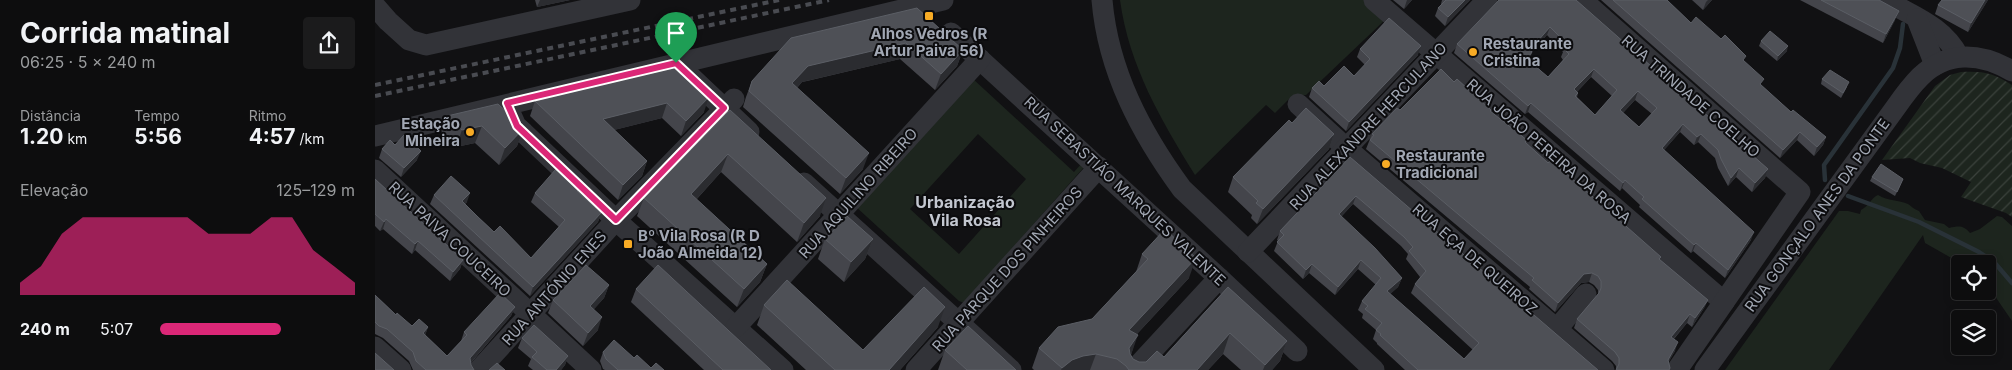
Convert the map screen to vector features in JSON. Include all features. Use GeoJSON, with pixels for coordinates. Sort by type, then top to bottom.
{"type":"FeatureCollection","features":[{"type":"Feature","properties":{"kind":"street"},"geometry":{"type":"LineString","coordinates":[[375,6],[409,40],[425,45],[630,0]]}},
{"type":"Feature","properties":{"kind":"street"},"geometry":{"type":"LineString","coordinates":[[375,136],[943,0]]}},
{"type":"Feature","properties":{"kind":"street"},"geometry":{"type":"LineString","coordinates":[[1102,0],[1103,18],[1115,65],[1133,112],[1158,156],[1182,190],[1248,252],[1361,366]]}},
{"type":"Feature","properties":{"kind":"street","name":"RUA JOÃO PEREIRA DA ROSA"},"geometry":{"type":"LineString","coordinates":[[1374,0],[1724,302]]}},
{"type":"Feature","properties":{"kind":"street","name":"RUA ALEXANDRE HERCULANO"},"geometry":{"type":"LineString","coordinates":[[1248,252],[1487,0]]}},
{"type":"Feature","properties":{"kind":"street","name":"RUA TRINDADE COELHO"},"geometry":{"type":"LineString","coordinates":[[1582,0],[1800,192],[1724,302]]}},
{"type":"Feature","properties":{"kind":"street"},"geometry":{"type":"LineString","coordinates":[[1885,0],[1941,32],[1952,44],[1959,57]]}},
{"type":"Feature","properties":{"kind":"street"},"geometry":{"type":"LineString","coordinates":[[1917,19],[1935,65],[1959,57],[1981,57],[1998,63],[2012,71]]}},
{"type":"Feature","properties":{"kind":"street","name":"RUA SEBASTIÃO MARQUES VALENTE"},"geometry":{"type":"LineString","coordinates":[[951,34],[1099,167],[1297,351]]}},
{"type":"Feature","properties":{"kind":"street","name":"RUA AQUILINO RIBEIRO"},"geometry":{"type":"LineString","coordinates":[[737,327],[981,59]]}},
{"type":"Feature","properties":{"kind":"street"},"geometry":{"type":"LineString","coordinates":[[676,63],[729,103],[767,148]]}},
{"type":"Feature","properties":{"kind":"street","name":"RUA GONÇALO ANES DA PONTE"},"geometry":{"type":"LineString","coordinates":[[1705,370],[1901,100],[1921,76],[1935,65]]}},
{"type":"Feature","properties":{"kind":"street"},"geometry":{"type":"LineString","coordinates":[[507,103],[517,126],[616,220],[783,370]]}},
{"type":"Feature","properties":{"kind":"street","name":"RUA ANTÓNIO ENES"},"geometry":{"type":"LineString","coordinates":[[479,370],[616,220],[729,103]]}},
{"type":"Feature","properties":{"kind":"street","name":"RUA EÇA DE QUEIROZ"},"geometry":{"type":"LineString","coordinates":[[1298,104],[1346,148],[1604,370]]}},
{"type":"Feature","properties":{"kind":"street","name":"RUA PARQUE DOS PINHEIROS"},"geometry":{"type":"LineString","coordinates":[[916,370],[1099,167]]}},
{"type":"Feature","properties":{"kind":"street"},"geometry":{"type":"LineString","coordinates":[[788,168],[1011,370]]}},
{"type":"Feature","properties":{"kind":"street","name":"RUA PAIVA COUCEIRO"},"geometry":{"type":"LineString","coordinates":[[375,170],[591,370]]}},
{"type":"Feature","properties":{"kind":"street"},"geometry":{"type":"LineString","coordinates":[[1134,370],[1219,278]]}},
{"type":"Feature","properties":{"kind":"street"},"geometry":{"type":"LineString","coordinates":[[1557,329],[1586,294]]}},
{"type":"Feature","properties":{"kind":"street"},"geometry":{"type":"LineString","coordinates":[[1677,370],[1724,302]]}},
{"type":"Feature","properties":{"kind":"street"},"geometry":{"type":"LineString","coordinates":[[375,347],[401,370]]}},
{"type":"Feature","properties":{"kind":"shaded area"},"geometry":{"type":"Polygon","coordinates":[[[1120,0],[1365,0],[1386,19],[1306,95],[1291,97],[1275,113],[1266,105],[1195,175],[1170,134],[1148,92],[1124,24],[1120,0]]]}},
{"type":"Feature","properties":{"kind":"shaded area"},"geometry":{"type":"Polygon","coordinates":[[[1961,72],[1988,74],[2012,85],[2012,217],[2006,213],[1961,197],[1971,182],[1942,168],[1920,163],[1910,158],[1882,160],[1935,86],[1950,75],[1961,72]]]}},
{"type":"Feature","properties":{"kind":"shaded area"},"geometry":{"type":"Polygon","coordinates":[[[972,78],[1074,172],[1082,163],[1085,166],[964,303],[959,301],[855,206],[972,78]],[[978,134],[910,209],[959,254],[1026,179],[978,134]]]}},
{"type":"Feature","properties":{"kind":"shaded area"},"geometry":{"type":"Polygon","coordinates":[[[1878,195],[1908,204],[1919,211],[1925,220],[1944,224],[1949,228],[1963,227],[1970,233],[1980,229],[1997,216],[2002,217],[2012,226],[2012,321],[1996,298],[1996,255],[1951,255],[1951,258],[1925,243],[1923,235],[1829,370],[1725,370],[1839,211],[1860,214],[1861,210],[1878,195]]]}},
{"type":"Feature","properties":{"kind":"building"},"geometry":{"type":"Polygon","coordinates":[[[1446,0],[1465,0],[1448,17],[1438,8],[1446,0]]]}},
{"type":"Feature","properties":{"kind":"building"},"geometry":{"type":"Polygon","coordinates":[[[1499,0],[1576,0],[1768,169],[1755,183],[1739,168],[1731,178],[1718,150],[1701,134],[1697,137],[1683,124],[1662,148],[1754,232],[1728,270],[1696,243],[1694,245],[1642,199],[1644,197],[1625,180],[1623,183],[1531,103],[1528,106],[1457,44],[1499,0]],[[1550,27],[1530,50],[1532,52],[1527,59],[1548,77],[1569,54],[1564,49],[1568,45],[1550,27]],[[1594,69],[1574,89],[1578,93],[1575,96],[1595,115],[1617,90],[1594,69]],[[1638,91],[1620,110],[1639,127],[1657,108],[1638,91]]]}},
{"type":"Feature","properties":{"kind":"building"},"geometry":{"type":"Polygon","coordinates":[[[1613,0],[1667,0],[1691,23],[1696,17],[1721,39],[1725,35],[1746,56],[1743,60],[1764,79],[1760,84],[1791,112],[1793,110],[1826,137],[1817,147],[1800,132],[1783,150],[1613,0]]]}},
{"type":"Feature","properties":{"kind":"building"},"geometry":{"type":"Polygon","coordinates":[[[1821,0],[1879,0],[1899,11],[1886,34],[1821,0]]]}},
{"type":"Feature","properties":{"kind":"building"},"geometry":{"type":"Polygon","coordinates":[[[1942,0],[1985,0],[1971,23],[1938,5],[1942,0]]]}},
{"type":"Feature","properties":{"kind":"building"},"geometry":{"type":"Polygon","coordinates":[[[917,8],[963,50],[941,74],[906,43],[808,66],[792,83],[869,153],[846,178],[749,91],[752,81],[791,38],[917,8]]]}},
{"type":"Feature","properties":{"kind":"building"},"geometry":{"type":"Polygon","coordinates":[[[1389,18],[1421,46],[1349,122],[1312,88],[1319,81],[1324,86],[1344,66],[1354,76],[1370,59],[1360,49],[1389,18]]]}},
{"type":"Feature","properties":{"kind":"building"},"geometry":{"type":"Polygon","coordinates":[[[1770,31],[1788,46],[1778,56],[1761,41],[1770,31]]]}},
{"type":"Feature","properties":{"kind":"building"},"geometry":{"type":"Polygon","coordinates":[[[676,66],[709,97],[686,121],[667,103],[603,119],[647,161],[623,185],[535,101],[676,66]]]}},
{"type":"Feature","properties":{"kind":"building"},"geometry":{"type":"Polygon","coordinates":[[[1441,69],[1454,82],[1457,79],[1490,111],[1527,140],[1525,142],[1548,163],[1551,160],[1661,257],[1659,259],[1708,300],[1695,318],[1690,314],[1671,337],[1678,342],[1668,360],[1669,370],[1616,370],[1619,358],[1615,352],[1577,319],[1599,293],[1601,281],[1598,276],[1592,273],[1584,274],[1558,303],[1532,280],[1534,278],[1370,140],[1374,135],[1372,134],[1397,108],[1400,110],[1441,69]]]}},
{"type":"Feature","properties":{"kind":"building"},"geometry":{"type":"Polygon","coordinates":[[[1830,70],[1849,82],[1843,93],[1822,79],[1830,70]]]}},
{"type":"Feature","properties":{"kind":"building"},"geometry":{"type":"Polygon","coordinates":[[[498,104],[524,128],[505,148],[482,126],[462,130],[447,116],[498,104]]]}},
{"type":"Feature","properties":{"kind":"building"},"geometry":{"type":"Polygon","coordinates":[[[1306,108],[1334,134],[1263,209],[1256,203],[1258,201],[1233,177],[1289,120],[1292,123],[1306,108]]]}},
{"type":"Feature","properties":{"kind":"building"},"geometry":{"type":"Polygon","coordinates":[[[730,110],[826,198],[804,223],[728,154],[691,194],[767,264],[744,289],[644,198],[730,110]]]}},
{"type":"Feature","properties":{"kind":"building"},"geometry":{"type":"Polygon","coordinates":[[[404,135],[421,151],[404,168],[382,149],[390,140],[395,145],[404,135]]]}},
{"type":"Feature","properties":{"kind":"building"},"geometry":{"type":"Polygon","coordinates":[[[1350,157],[1598,370],[1418,370],[1380,335],[1376,330],[1382,323],[1365,309],[1368,306],[1362,301],[1381,278],[1361,260],[1338,287],[1312,264],[1306,270],[1277,242],[1284,235],[1280,231],[1350,157]],[[1356,196],[1339,214],[1375,248],[1402,278],[1387,291],[1464,359],[1479,343],[1415,284],[1426,271],[1409,251],[1413,247],[1356,196]]]}},
{"type":"Feature","properties":{"kind":"building"},"geometry":{"type":"Polygon","coordinates":[[[1881,164],[1903,179],[1897,192],[1872,177],[1881,164]]]}},
{"type":"Feature","properties":{"kind":"building"},"geometry":{"type":"Polygon","coordinates":[[[556,169],[601,213],[533,287],[434,195],[451,176],[470,193],[462,201],[494,232],[500,226],[531,258],[565,220],[535,193],[556,169]]]}},
{"type":"Feature","properties":{"kind":"building"},"geometry":{"type":"Polygon","coordinates":[[[375,179],[463,260],[453,272],[418,241],[415,244],[386,219],[384,222],[375,214],[375,179]]]}},
{"type":"Feature","properties":{"kind":"building"},"geometry":{"type":"Polygon","coordinates":[[[847,216],[873,239],[851,262],[825,239],[847,216]]]}},
{"type":"Feature","properties":{"kind":"building"},"geometry":{"type":"Polygon","coordinates":[[[1165,229],[1196,258],[1129,330],[1138,335],[1129,348],[1133,359],[1139,362],[1146,362],[1157,351],[1164,357],[1228,287],[1287,341],[1265,365],[1230,333],[1197,370],[1129,370],[1117,359],[1096,354],[1072,360],[1062,368],[1039,348],[1058,327],[1092,319],[1148,259],[1142,254],[1165,229]]]}},
{"type":"Feature","properties":{"kind":"building"},"geometry":{"type":"Polygon","coordinates":[[[586,265],[609,285],[590,306],[602,317],[588,333],[553,300],[586,265]]]}},
{"type":"Feature","properties":{"kind":"building"},"geometry":{"type":"Polygon","coordinates":[[[658,265],[771,370],[723,370],[636,289],[658,265]]]}},
{"type":"Feature","properties":{"kind":"building"},"geometry":{"type":"Polygon","coordinates":[[[787,280],[863,350],[924,287],[945,307],[889,370],[835,370],[764,305],[787,280]]]}},
{"type":"Feature","properties":{"kind":"building"},"geometry":{"type":"Polygon","coordinates":[[[500,293],[515,307],[470,358],[474,370],[426,370],[416,361],[413,352],[387,329],[375,322],[375,295],[396,315],[397,313],[412,326],[419,319],[428,327],[423,333],[447,356],[467,335],[464,332],[500,293]]]}},
{"type":"Feature","properties":{"kind":"building"},"geometry":{"type":"Polygon","coordinates":[[[534,325],[568,356],[556,370],[547,370],[532,357],[537,352],[522,338],[534,325]]]}},
{"type":"Feature","properties":{"kind":"building"},"geometry":{"type":"Polygon","coordinates":[[[968,326],[1016,370],[967,370],[945,350],[968,326]]]}},
{"type":"Feature","properties":{"kind":"building"},"geometry":{"type":"Polygon","coordinates":[[[614,340],[634,358],[637,355],[651,368],[656,363],[664,370],[618,370],[606,359],[603,352],[614,340]]]}},
{"type":"Feature","properties":{"kind":"building"},"geometry":{"type":"Polygon","coordinates":[[[375,353],[394,370],[375,370],[375,353]]]}},
{"type":"Feature","properties":{"kind":"building"},"geometry":{"type":"Polygon","coordinates":[[[497,363],[505,370],[489,370],[497,363]]]}},
{"type":"Feature","properties":{"kind":"waterway"},"geometry":{"type":"LineString","coordinates":[[1825,180],[1824,165],[1893,68],[1900,48],[1903,24]]}},
{"type":"Feature","properties":{"kind":"waterway"},"geometry":{"type":"LineString","coordinates":[[1848,196],[1919,222],[1979,252],[1994,262],[2012,283]]}},
{"type":"Feature","properties":{"kind":"railway"},"geometry":{"type":"LineString","coordinates":[[375,85],[779,0]]}},
{"type":"Feature","properties":{"kind":"railway"},"geometry":{"type":"LineString","coordinates":[[375,96],[829,0]]}},
{"type":"Feature","properties":{"kind":"place","name":"Alhos Vedros (R Artur Paiva 56)"},"geometry":{"type":"Point","coordinates":[929,16]}},
{"type":"Feature","properties":{"kind":"place","name":"Restaurante Cristina"},"geometry":{"type":"Point","coordinates":[1473,52]}},
{"type":"Feature","properties":{"kind":"place","name":"Estação Mineira"},"geometry":{"type":"Point","coordinates":[470,132]}},
{"type":"Feature","properties":{"kind":"place","name":"Restaurante Tradicional"},"geometry":{"type":"Point","coordinates":[1386,164]}},
{"type":"Feature","properties":{"kind":"place","name":"Bº Vila Rosa (R D João Almeida 12)"},"geometry":{"type":"Point","coordinates":[628,244]}},
{"type":"Feature","properties":{"kind":"district","name":"Urbanização Vila Rosa"},"geometry":{"type":"Point","coordinates":[965,211]}},
{"type":"Feature","properties":{"kind":"route"},"geometry":{"type":"LineString","coordinates":[[676,63],[724,108],[616,220],[517,126],[509,112],[507,103],[676,63]]}}]}
